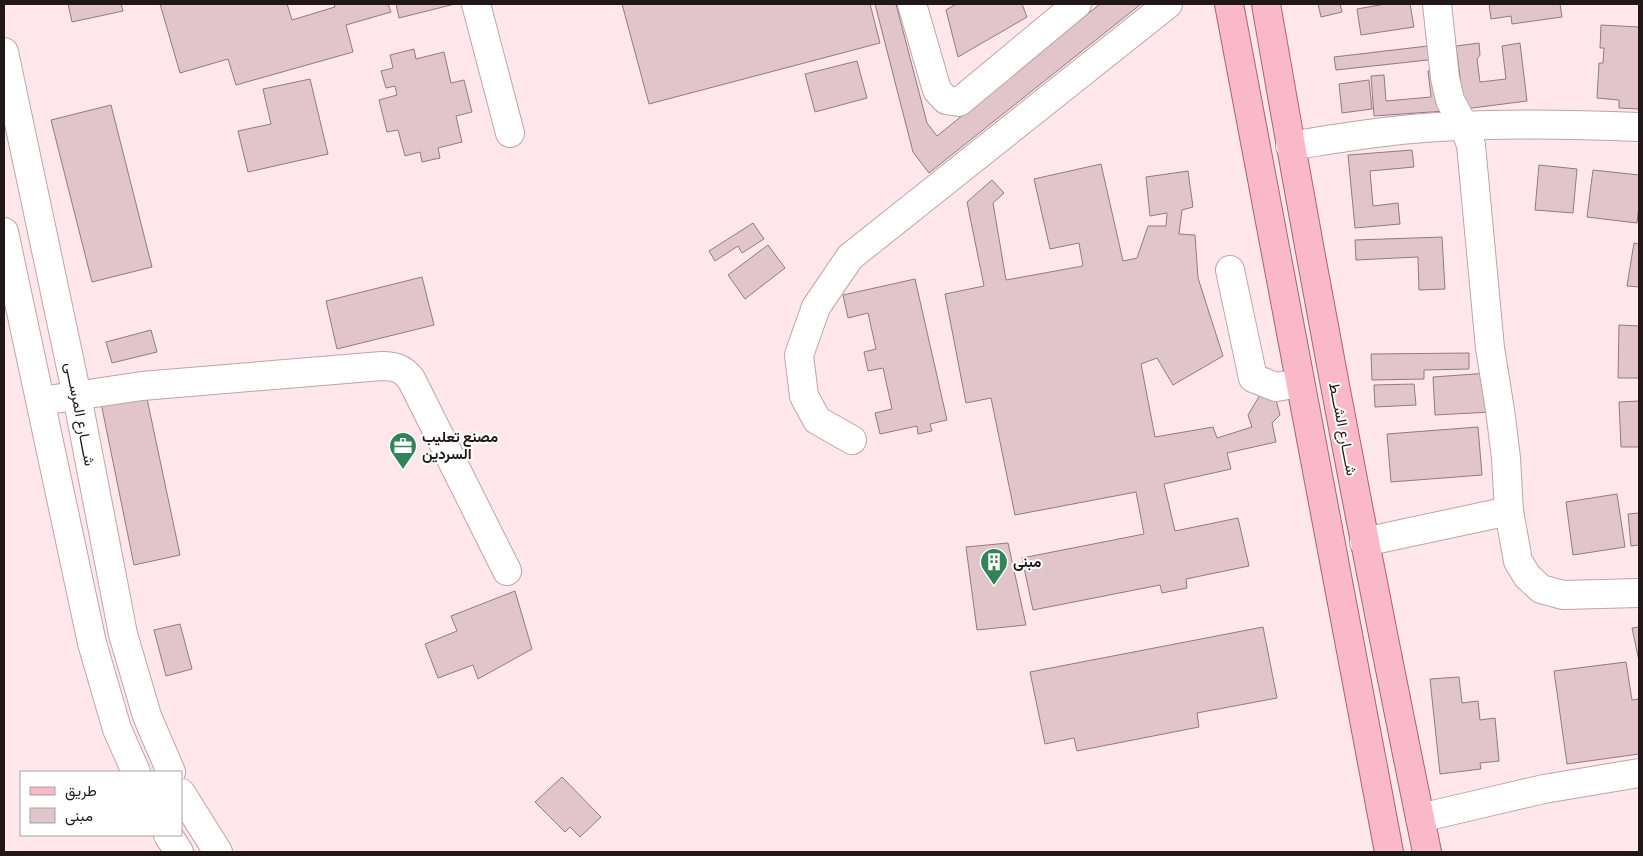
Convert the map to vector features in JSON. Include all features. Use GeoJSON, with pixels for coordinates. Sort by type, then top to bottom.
{"type":"FeatureCollection","features":[{"type":"Feature","properties":{"kind":"main road"},"geometry":{"type":"LineString","coordinates":[[1229,4],[1389,852]]}},
{"type":"Feature","properties":{"kind":"main road","name":"شــــارع الشـــط"},"geometry":{"type":"LineString","coordinates":[[1266,4],[1290,146],[1364,542],[1427,852]]}},
{"type":"Feature","properties":{"kind":"street"},"geometry":{"type":"LineString","coordinates":[[476,4],[510,133]]}},
{"type":"Feature","properties":{"kind":"street"},"geometry":{"type":"LineString","coordinates":[[912,4],[937,90],[946,100],[959,102],[1077,4]]}},
{"type":"Feature","properties":{"kind":"street"},"geometry":{"type":"LineString","coordinates":[[852,440],[817,420],[804,396],[799,355],[816,307],[850,258],[1168,4]]}},
{"type":"Feature","properties":{"kind":"street"},"geometry":{"type":"LineString","coordinates":[[1437,4],[1445,78],[1450,100],[1464,126],[1471,145],[1490,348],[1506,458],[1508,511],[1518,561],[1526,576],[1541,589],[1563,595],[1639,593]]}},
{"type":"Feature","properties":{"kind":"street","name":"شــــارع المرســـى"},"geometry":{"type":"LineString","coordinates":[[4,52],[77,396],[123,634],[147,716],[171,771]]}},
{"type":"Feature","properties":{"kind":"street"},"geometry":{"type":"LineString","coordinates":[[1290,146],[1386,132],[1464,126],[1576,124],[1639,127]]}},
{"type":"Feature","properties":{"kind":"street"},"geometry":{"type":"LineString","coordinates":[[4,232],[92,643],[117,729],[136,771]]}},
{"type":"Feature","properties":{"kind":"street"},"geometry":{"type":"LineString","coordinates":[[1230,270],[1253,378],[1276,387],[1300,383]]}},
{"type":"Feature","properties":{"kind":"street"},"geometry":{"type":"LineString","coordinates":[[41,401],[152,386],[382,366],[400,368],[411,380],[507,571]]}},
{"type":"Feature","properties":{"kind":"street"},"geometry":{"type":"LineString","coordinates":[[1364,542],[1508,511]]}},
{"type":"Feature","properties":{"kind":"street"},"geometry":{"type":"LineString","coordinates":[[1420,818],[1544,789],[1639,773]]}},
{"type":"Feature","properties":{"kind":"street"},"geometry":{"type":"LineString","coordinates":[[182,795],[218,852]]}},
{"type":"Feature","properties":{"kind":"street"},"geometry":{"type":"LineString","coordinates":[[169,836],[179,852]]}},
{"type":"Feature","properties":{"kind":"building"},"geometry":{"type":"Polygon","coordinates":[[[68,4],[121,4],[123,11],[72,22],[68,4]]]}},
{"type":"Feature","properties":{"kind":"building"},"geometry":{"type":"Polygon","coordinates":[[[160,4],[287,4],[292,20],[335,7],[334,4],[388,4],[391,12],[346,25],[353,52],[236,85],[228,59],[180,73],[160,4]]]}},
{"type":"Feature","properties":{"kind":"building"},"geometry":{"type":"Polygon","coordinates":[[[396,4],[455,4],[399,18],[396,4]]]}},
{"type":"Feature","properties":{"kind":"building"},"geometry":{"type":"Polygon","coordinates":[[[622,4],[870,4],[880,43],[649,104],[622,4]]]}},
{"type":"Feature","properties":{"kind":"building"},"geometry":{"type":"Polygon","coordinates":[[[875,4],[896,4],[927,123],[937,136],[1100,4],[1141,4],[929,173],[913,152],[875,4]]]}},
{"type":"Feature","properties":{"kind":"building"},"geometry":{"type":"Polygon","coordinates":[[[956,4],[1022,4],[1027,17],[958,57],[946,10],[956,4]]]}},
{"type":"Feature","properties":{"kind":"building"},"geometry":{"type":"Polygon","coordinates":[[[1318,4],[1340,4],[1342,12],[1321,17],[1318,4]]]}},
{"type":"Feature","properties":{"kind":"building"},"geometry":{"type":"Polygon","coordinates":[[[1385,4],[1410,4],[1414,27],[1361,35],[1357,9],[1385,4]]]}},
{"type":"Feature","properties":{"kind":"building"},"geometry":{"type":"Polygon","coordinates":[[[1489,4],[1560,4],[1562,17],[1512,24],[1511,16],[1491,19],[1489,4]]]}},
{"type":"Feature","properties":{"kind":"building"},"geometry":{"type":"Polygon","coordinates":[[[1601,25],[1639,27],[1639,109],[1619,108],[1619,100],[1597,98],[1599,63],[1603,63],[1604,48],[1600,48],[1601,25]]]}},
{"type":"Feature","properties":{"kind":"building"},"geometry":{"type":"Polygon","coordinates":[[[1479,43],[1480,55],[1477,59],[1480,82],[1506,79],[1502,46],[1520,43],[1527,101],[1464,109],[1456,46],[1479,43]]]}},
{"type":"Feature","properties":{"kind":"building"},"geometry":{"type":"Polygon","coordinates":[[[1436,45],[1437,59],[1336,70],[1334,57],[1436,45]]]}},
{"type":"Feature","properties":{"kind":"building"},"geometry":{"type":"Polygon","coordinates":[[[414,49],[416,59],[444,52],[451,83],[464,80],[472,112],[456,116],[462,142],[438,148],[440,158],[422,162],[420,152],[405,156],[398,130],[387,132],[379,100],[397,95],[395,86],[386,88],[381,71],[393,68],[390,55],[414,49]]]}},
{"type":"Feature","properties":{"kind":"building"},"geometry":{"type":"Polygon","coordinates":[[[857,61],[867,98],[815,112],[805,74],[857,61]]]}},
{"type":"Feature","properties":{"kind":"building"},"geometry":{"type":"Polygon","coordinates":[[[1441,70],[1445,111],[1374,116],[1371,76],[1384,75],[1386,101],[1431,97],[1428,71],[1441,70]]]}},
{"type":"Feature","properties":{"kind":"building"},"geometry":{"type":"Polygon","coordinates":[[[310,79],[328,154],[248,172],[238,131],[271,124],[263,89],[310,79]]]}},
{"type":"Feature","properties":{"kind":"building"},"geometry":{"type":"Polygon","coordinates":[[[1369,80],[1372,109],[1342,113],[1339,84],[1369,80]]]}},
{"type":"Feature","properties":{"kind":"building"},"geometry":{"type":"Polygon","coordinates":[[[111,105],[152,267],[92,282],[51,120],[111,105]]]}},
{"type":"Feature","properties":{"kind":"building"},"geometry":{"type":"Polygon","coordinates":[[[1412,150],[1414,167],[1370,171],[1373,206],[1398,203],[1400,224],[1355,228],[1348,155],[1412,150]]]}},
{"type":"Feature","properties":{"kind":"building"},"geometry":{"type":"Polygon","coordinates":[[[1101,164],[1123,261],[1137,258],[1148,226],[1166,226],[1167,213],[1150,216],[1146,177],[1188,171],[1193,207],[1182,210],[1179,234],[1195,235],[1198,278],[1223,356],[1173,385],[1157,358],[1141,364],[1155,437],[1213,427],[1217,438],[1252,427],[1248,415],[1260,395],[1274,392],[1280,415],[1272,423],[1276,442],[1227,453],[1231,469],[1164,484],[1175,531],[1238,518],[1249,566],[1186,579],[1187,588],[1162,593],[1160,585],[1033,610],[1022,558],[1144,534],[1136,492],[1015,515],[991,398],[966,403],[945,294],[984,286],[967,202],[992,180],[1004,193],[993,203],[1006,280],[1083,266],[1079,243],[1050,249],[1034,179],[1101,164]]]}},
{"type":"Feature","properties":{"kind":"building"},"geometry":{"type":"Polygon","coordinates":[[[1539,165],[1577,169],[1573,213],[1535,210],[1539,165]]]}},
{"type":"Feature","properties":{"kind":"building"},"geometry":{"type":"Polygon","coordinates":[[[1593,170],[1639,175],[1637,223],[1587,217],[1593,170]]]}},
{"type":"Feature","properties":{"kind":"building"},"geometry":{"type":"Polygon","coordinates":[[[753,223],[764,239],[742,253],[738,246],[715,261],[709,251],[753,223]]]}},
{"type":"Feature","properties":{"kind":"building"},"geometry":{"type":"Polygon","coordinates":[[[1442,237],[1445,289],[1419,290],[1418,257],[1356,260],[1355,240],[1442,237]]]}},
{"type":"Feature","properties":{"kind":"building"},"geometry":{"type":"Polygon","coordinates":[[[1634,243],[1639,244],[1639,287],[1627,286],[1634,243]]]}},
{"type":"Feature","properties":{"kind":"building"},"geometry":{"type":"Polygon","coordinates":[[[768,245],[785,268],[745,299],[728,275],[768,245]]]}},
{"type":"Feature","properties":{"kind":"building"},"geometry":{"type":"Polygon","coordinates":[[[422,277],[434,325],[337,349],[326,301],[422,277]]]}},
{"type":"Feature","properties":{"kind":"building"},"geometry":{"type":"Polygon","coordinates":[[[915,279],[947,420],[930,424],[932,431],[918,434],[917,426],[880,434],[875,413],[892,409],[883,368],[868,371],[864,352],[876,349],[868,313],[848,318],[843,295],[915,279]]]}},
{"type":"Feature","properties":{"kind":"building"},"geometry":{"type":"Polygon","coordinates":[[[1619,325],[1639,326],[1639,378],[1618,378],[1619,325]]]}},
{"type":"Feature","properties":{"kind":"building"},"geometry":{"type":"Polygon","coordinates":[[[151,330],[157,352],[112,363],[106,342],[151,330]]]}},
{"type":"Feature","properties":{"kind":"building"},"geometry":{"type":"Polygon","coordinates":[[[1469,353],[1469,369],[1424,370],[1424,379],[1372,380],[1371,354],[1469,353]]]}},
{"type":"Feature","properties":{"kind":"building"},"geometry":{"type":"Polygon","coordinates":[[[1489,373],[1491,412],[1435,415],[1433,377],[1489,373]]]}},
{"type":"Feature","properties":{"kind":"building"},"geometry":{"type":"Polygon","coordinates":[[[1414,384],[1416,405],[1375,407],[1374,385],[1414,384]]]}},
{"type":"Feature","properties":{"kind":"building"},"geometry":{"type":"Polygon","coordinates":[[[146,394],[180,555],[134,565],[101,403],[146,394]]]}},
{"type":"Feature","properties":{"kind":"building"},"geometry":{"type":"Polygon","coordinates":[[[1639,401],[1639,447],[1621,447],[1619,402],[1639,401]]]}},
{"type":"Feature","properties":{"kind":"building"},"geometry":{"type":"Polygon","coordinates":[[[1478,427],[1482,475],[1391,482],[1387,434],[1478,427]]]}},
{"type":"Feature","properties":{"kind":"building"},"geometry":{"type":"Polygon","coordinates":[[[1617,494],[1625,547],[1573,555],[1566,502],[1617,494]]]}},
{"type":"Feature","properties":{"kind":"building"},"geometry":{"type":"Polygon","coordinates":[[[1639,513],[1639,545],[1631,546],[1628,514],[1639,513]]]}},
{"type":"Feature","properties":{"kind":"building","name":"مبنى"},"geometry":{"type":"Polygon","coordinates":[[[1008,543],[1026,625],[977,630],[966,547],[1008,543]]]}},
{"type":"Feature","properties":{"kind":"building"},"geometry":{"type":"Polygon","coordinates":[[[515,591],[532,649],[478,679],[473,665],[438,678],[425,644],[457,631],[451,616],[515,591]]]}},
{"type":"Feature","properties":{"kind":"building"},"geometry":{"type":"Polygon","coordinates":[[[180,624],[192,669],[166,676],[154,630],[180,624]]]}},
{"type":"Feature","properties":{"kind":"building"},"geometry":{"type":"Polygon","coordinates":[[[1263,627],[1277,698],[1197,713],[1199,727],[1077,751],[1074,738],[1045,744],[1030,672],[1263,627]]]}},
{"type":"Feature","properties":{"kind":"building"},"geometry":{"type":"Polygon","coordinates":[[[1639,627],[1639,661],[1632,628],[1639,627]]]}},
{"type":"Feature","properties":{"kind":"building"},"geometry":{"type":"Polygon","coordinates":[[[1626,662],[1632,700],[1639,699],[1639,754],[1567,764],[1554,671],[1626,662]]]}},
{"type":"Feature","properties":{"kind":"building"},"geometry":{"type":"Polygon","coordinates":[[[1459,677],[1462,703],[1478,701],[1480,720],[1495,718],[1499,761],[1480,763],[1481,769],[1440,774],[1430,679],[1459,677]]]}},
{"type":"Feature","properties":{"kind":"building"},"geometry":{"type":"Polygon","coordinates":[[[562,777],[601,817],[580,837],[570,827],[565,832],[535,802],[562,777]]]}},
{"type":"Feature","properties":{"kind":"place","name":"مصنع تعليب السردين"},"geometry":{"type":"Point","coordinates":[403,470]}},
{"type":"Feature","properties":{"kind":"place","name":"مبنى"},"geometry":{"type":"Point","coordinates":[994,586]}}]}
